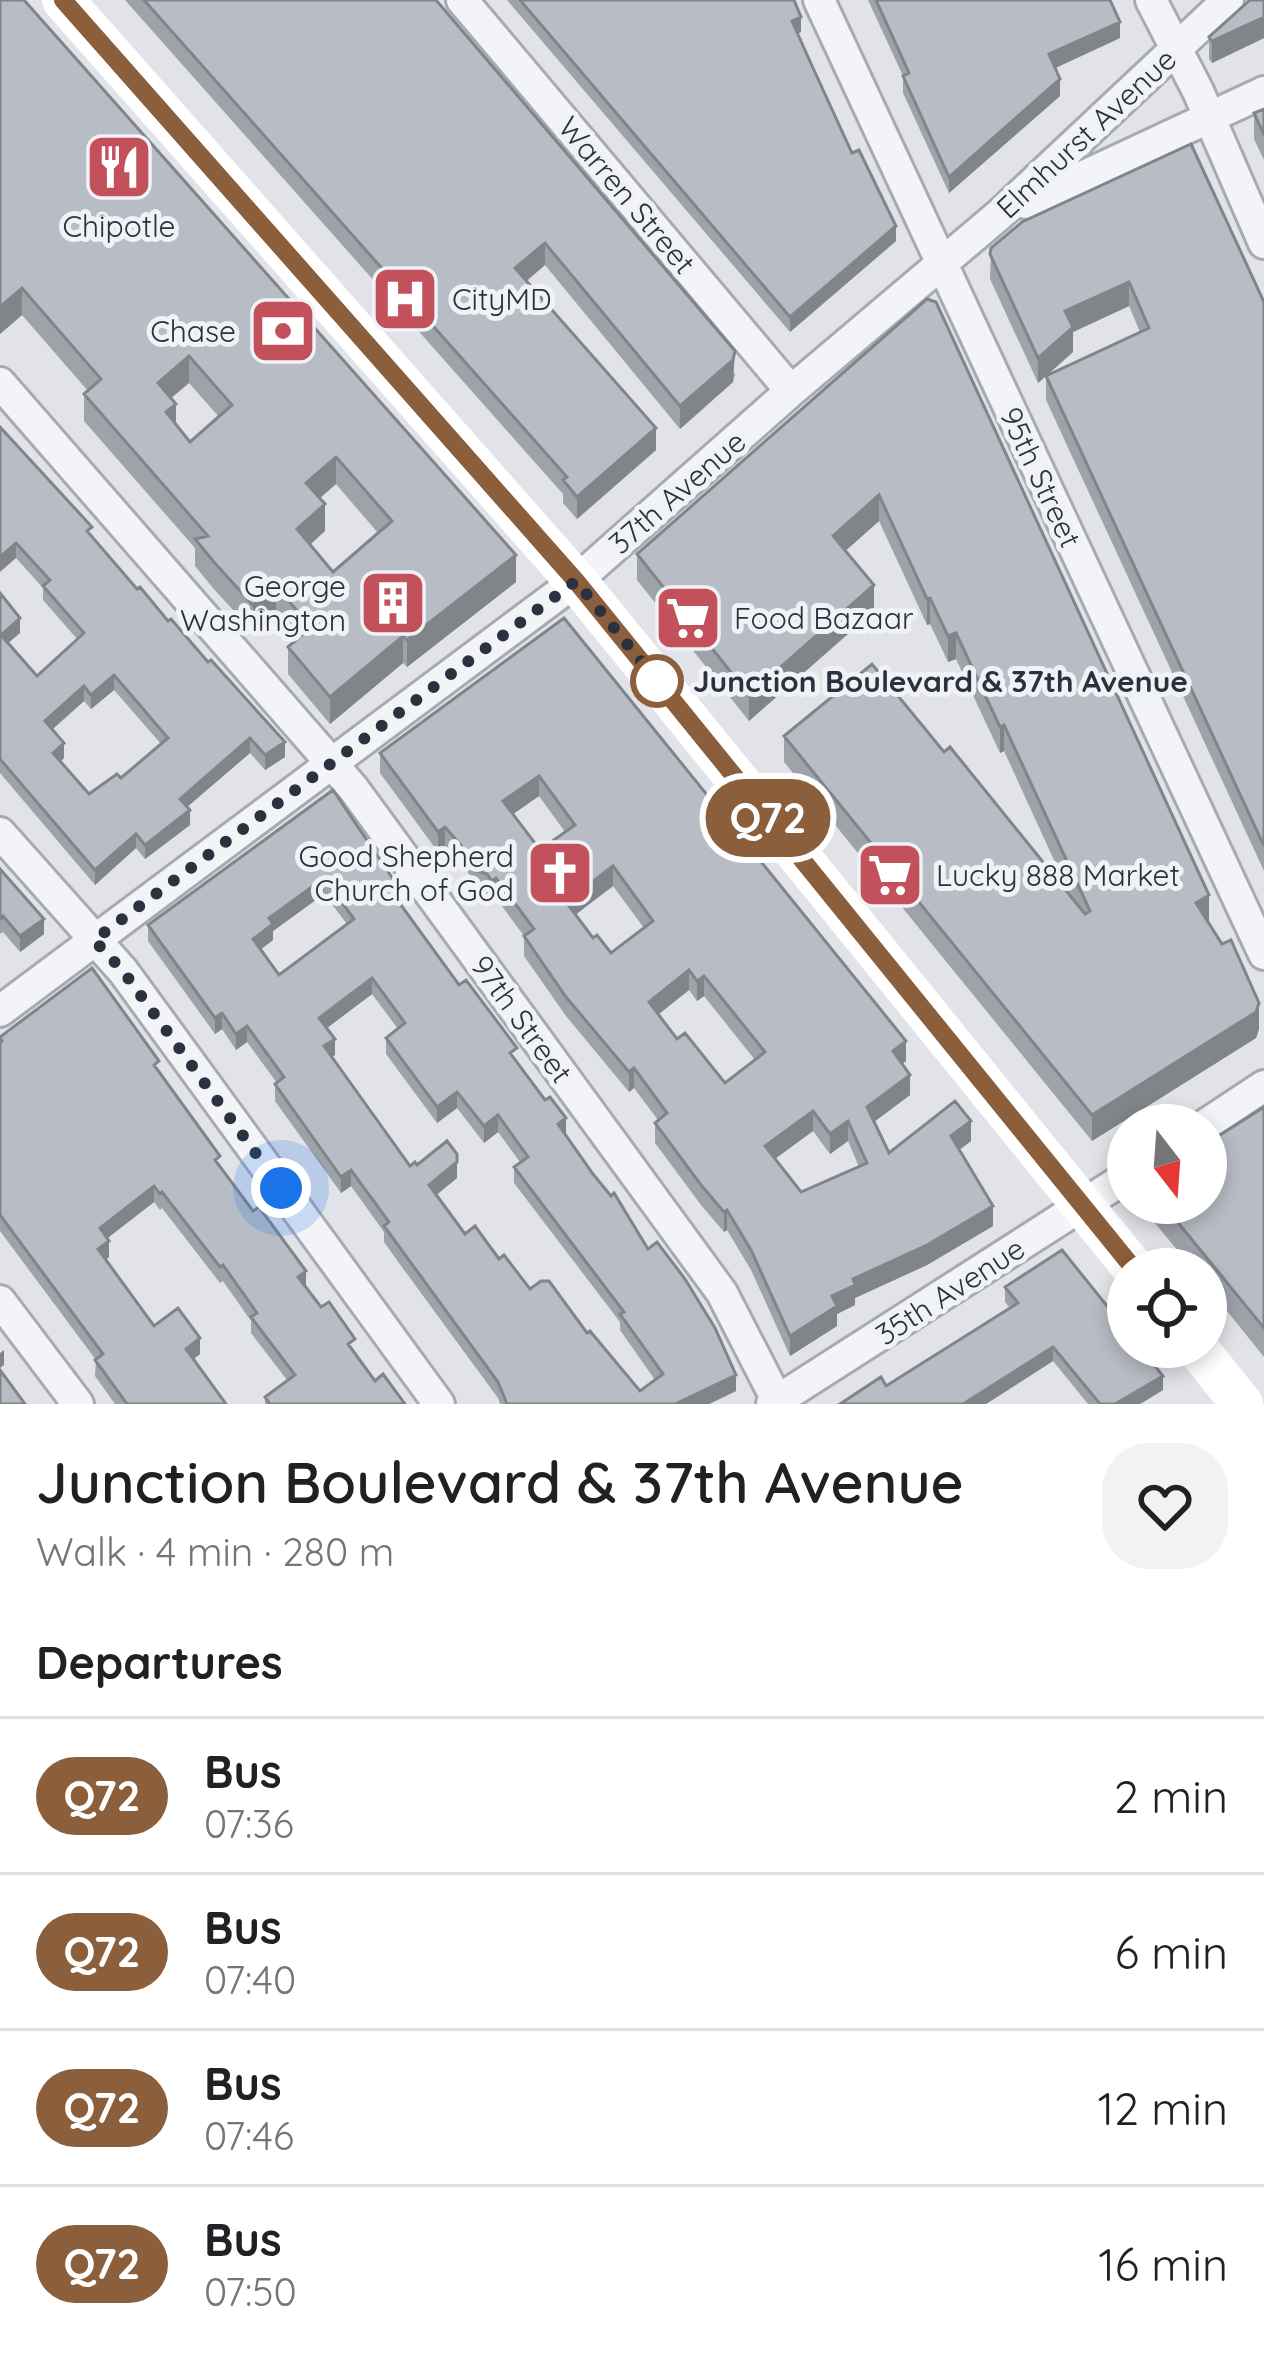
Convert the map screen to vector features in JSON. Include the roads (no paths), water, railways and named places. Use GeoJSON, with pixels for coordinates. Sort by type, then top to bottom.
{"type":"FeatureCollection","features":[{"type":"Feature","properties":{"kind":"main road"},"geometry":{"type":"LineString","coordinates":[[63,0],[576,581],[1117,1248]]}},
{"type":"Feature","properties":{"kind":"main road"},"geometry":{"type":"LineString","coordinates":[[1210,1368],[1232,1401]]}},
{"type":"Feature","properties":{"kind":"street","name":"Warren Street"},"geometry":{"type":"LineString","coordinates":[[462,0],[791,391]]}},
{"type":"Feature","properties":{"kind":"street","name":"95th Street"},"geometry":{"type":"LineString","coordinates":[[819,0],[1264,954]]}},
{"type":"Feature","properties":{"kind":"street"},"geometry":{"type":"LineString","coordinates":[[1151,0],[1264,243]]}},
{"type":"Feature","properties":{"kind":"street","name":"Elmhurst Avenue"},"geometry":{"type":"LineString","coordinates":[[940,262],[999,215],[1228,0]]}},
{"type":"Feature","properties":{"kind":"street"},"geometry":{"type":"LineString","coordinates":[[999,215],[1264,92]]}},
{"type":"Feature","properties":{"kind":"street","name":"37th Avenue"},"geometry":{"type":"LineString","coordinates":[[0,1011],[576,581],[940,262]]}},
{"type":"Feature","properties":{"kind":"street","name":"97th Street"},"geometry":{"type":"LineString","coordinates":[[0,383],[334,764],[722,1293],[776,1403]]}},
{"type":"Feature","properties":{"kind":"street"},"geometry":{"type":"LineString","coordinates":[[0,832],[123,971],[439,1404]]}},
{"type":"Feature","properties":{"kind":"street"},"geometry":{"type":"LineString","coordinates":[[1227,1110],[1264,1086]]}},
{"type":"Feature","properties":{"kind":"street","name":"35th Avenue"},"geometry":{"type":"LineString","coordinates":[[776,1403],[1107,1190]]}},
{"type":"Feature","properties":{"kind":"street"},"geometry":{"type":"LineString","coordinates":[[0,1301],[78,1404]]}},
{"type":"Feature","properties":{"kind":"place","name":"Chipotle"},"geometry":{"type":"Point","coordinates":[119,167]}},
{"type":"Feature","properties":{"kind":"place","name":"CityMD"},"geometry":{"type":"Point","coordinates":[405,299]}},
{"type":"Feature","properties":{"kind":"place","name":"Chase"},"geometry":{"type":"Point","coordinates":[283,331]}},
{"type":"Feature","properties":{"kind":"place","name":"George Washington"},"geometry":{"type":"Point","coordinates":[393,603]}},
{"type":"Feature","properties":{"kind":"place","name":"Food Bazaar"},"geometry":{"type":"Point","coordinates":[688,618]}},
{"type":"Feature","properties":{"kind":"place","name":"Junction Boulevard & 37th Avenue"},"geometry":{"type":"Point","coordinates":[657,681]}},
{"type":"Feature","properties":{"kind":"place","name":"Good Shepherd Church of God"},"geometry":{"type":"Point","coordinates":[560,873]}},
{"type":"Feature","properties":{"kind":"place","name":"Lucky 888 Market"},"geometry":{"type":"Point","coordinates":[890,875]}}]}
